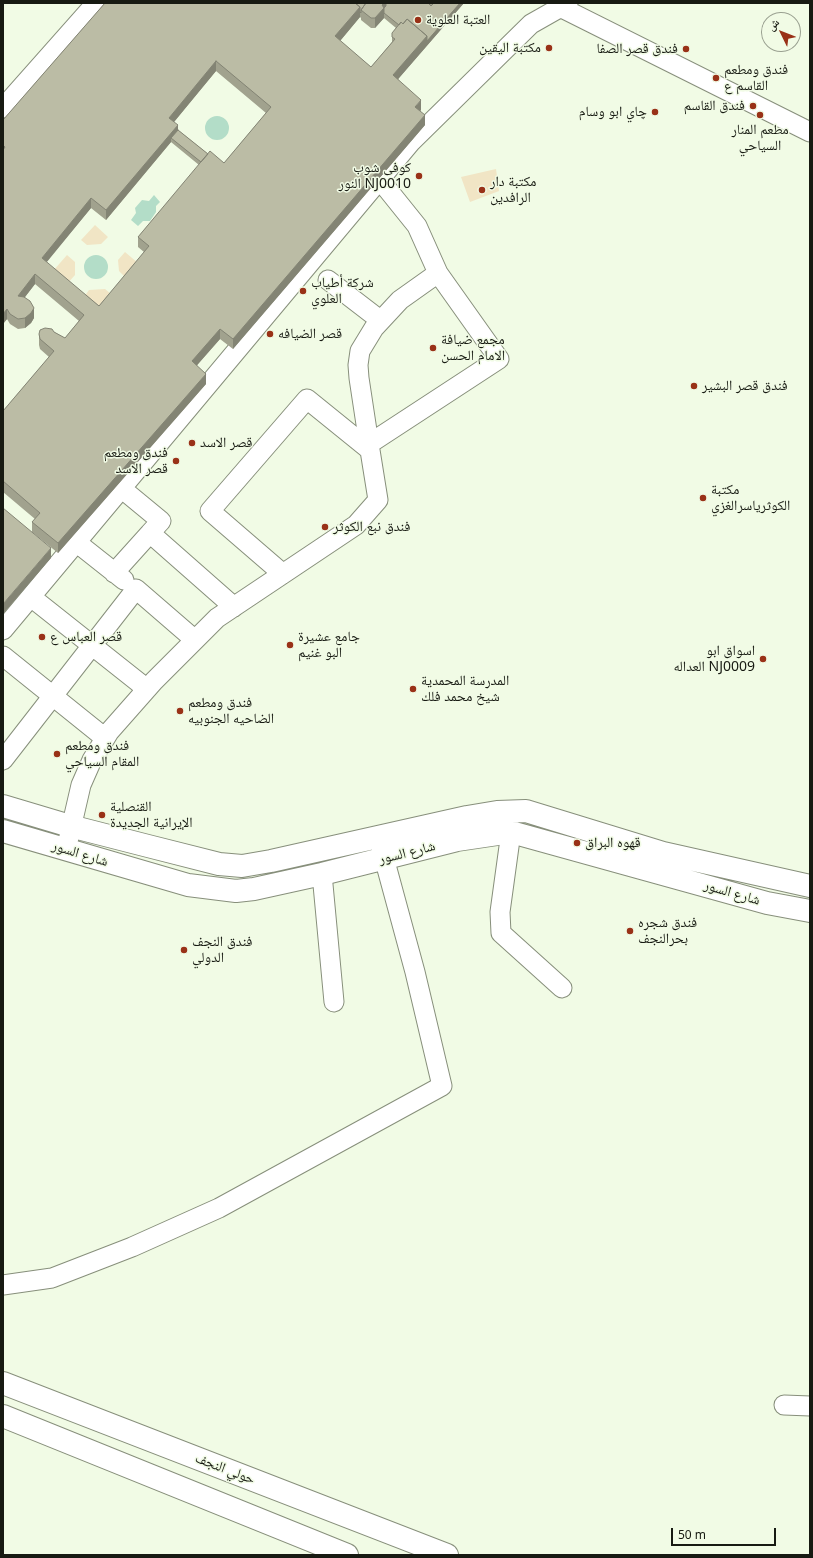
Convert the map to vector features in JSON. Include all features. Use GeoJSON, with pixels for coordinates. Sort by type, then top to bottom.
{"type":"FeatureCollection","features":[{"type":"Feature","properties":{"kind":"main road","name":"شارع السور"},"geometry":{"type":"LineString","coordinates":[[3,806],[70,826],[219,864],[242,866],[490,813],[526,811],[663,853],[810,886]]}},
{"type":"Feature","properties":{"kind":"main road","name":"شارع السور"},"geometry":{"type":"LineString","coordinates":[[3,831],[188,885],[236,891],[254,889],[322,874],[457,840],[511,832],[767,903],[810,911]]}},
{"type":"Feature","properties":{"kind":"main road","name":"حولي النجف"},"geometry":{"type":"LineString","coordinates":[[3,1383],[404,1546],[447,1555]]}},
{"type":"Feature","properties":{"kind":"main road"},"geometry":{"type":"LineString","coordinates":[[3,1416],[347,1555]]}},
{"type":"Feature","properties":{"kind":"street"},"geometry":{"type":"LineString","coordinates":[[3,108],[96,3]]}},
{"type":"Feature","properties":{"kind":"street"},"geometry":{"type":"LineString","coordinates":[[3,630],[431,121],[531,24],[564,5],[810,132]]}},
{"type":"Feature","properties":{"kind":"street"},"geometry":{"type":"LineString","coordinates":[[370,447],[499,359],[438,273],[417,226],[380,180]]}},
{"type":"Feature","properties":{"kind":"street"},"geometry":{"type":"LineString","coordinates":[[66,850],[70,826],[81,785],[92,760],[105,738],[147,689],[217,618],[356,525],[378,500],[358,365],[364,343],[380,320],[400,300],[438,273]]}},
{"type":"Feature","properties":{"kind":"street"},"geometry":{"type":"LineString","coordinates":[[328,280],[380,320]]}},
{"type":"Feature","properties":{"kind":"street"},"geometry":{"type":"LineString","coordinates":[[283,574],[210,512],[307,399],[370,447]]}},
{"type":"Feature","properties":{"kind":"street"},"geometry":{"type":"LineString","coordinates":[[114,573],[161,521],[121,488]]}},
{"type":"Feature","properties":{"kind":"street"},"geometry":{"type":"LineString","coordinates":[[150,533],[234,607]]}},
{"type":"Feature","properties":{"kind":"street"},"geometry":{"type":"LineString","coordinates":[[76,542],[136,589],[195,640]]}},
{"type":"Feature","properties":{"kind":"street"},"geometry":{"type":"LineString","coordinates":[[3,760],[136,589]]}},
{"type":"Feature","properties":{"kind":"street"},"geometry":{"type":"LineString","coordinates":[[30,597],[147,689]]}},
{"type":"Feature","properties":{"kind":"street"},"geometry":{"type":"LineString","coordinates":[[3,656],[105,738]]}},
{"type":"Feature","properties":{"kind":"street"},"geometry":{"type":"LineString","coordinates":[[511,832],[500,912],[501,933],[562,988]]}},
{"type":"Feature","properties":{"kind":"street"},"geometry":{"type":"LineString","coordinates":[[3,1285],[52,1278],[132,1247],[219,1208],[442,1086],[416,972],[378,836]]}},
{"type":"Feature","properties":{"kind":"street"},"geometry":{"type":"LineString","coordinates":[[322,874],[334,1002]]}},
{"type":"Feature","properties":{"kind":"street"},"geometry":{"type":"LineString","coordinates":[[784,1405],[810,1406]]}},
{"type":"Feature","properties":{"kind":"shaded area"},"geometry":{"type":"Polygon","coordinates":[[[212,116],[222,116],[229,123],[229,133],[222,140],[212,140],[205,133],[205,123],[212,116]]]}},
{"type":"Feature","properties":{"kind":"shaded area"},"geometry":{"type":"Polygon","coordinates":[[[496,169],[499,191],[470,202],[461,177],[496,169]]]}},
{"type":"Feature","properties":{"kind":"shaded area"},"geometry":{"type":"Polygon","coordinates":[[[154,195],[160,202],[156,206],[156,212],[150,221],[143,221],[138,226],[131,220],[136,213],[135,208],[142,200],[149,201],[154,195]]]}},
{"type":"Feature","properties":{"kind":"shaded area"},"geometry":{"type":"Polygon","coordinates":[[[95,225],[108,237],[101,244],[87,245],[81,240],[95,225]]]}},
{"type":"Feature","properties":{"kind":"shaded area"},"geometry":{"type":"Polygon","coordinates":[[[125,252],[138,263],[125,277],[119,271],[118,260],[125,252]]]}},
{"type":"Feature","properties":{"kind":"shaded area"},"geometry":{"type":"Polygon","coordinates":[[[67,255],[75,262],[75,275],[67,284],[53,271],[67,255]]]}},
{"type":"Feature","properties":{"kind":"shaded area"},"geometry":{"type":"Polygon","coordinates":[[[91,255],[101,255],[108,262],[108,272],[101,279],[91,279],[84,272],[84,262],[91,255]]]}},
{"type":"Feature","properties":{"kind":"shaded area"},"geometry":{"type":"Polygon","coordinates":[[[105,289],[111,294],[99,310],[84,297],[89,290],[105,289]]]}},
{"type":"Feature","properties":{"kind":"building"},"geometry":{"type":"Polygon","coordinates":[[[105,3],[355,3],[360,7],[335,36],[371,67],[395,39],[392,37],[392,33],[401,22],[403,24],[407,19],[427,36],[393,75],[421,100],[415,107],[425,115],[233,339],[220,329],[192,361],[206,374],[58,543],[32,522],[40,513],[3,481],[3,411],[54,351],[40,339],[40,330],[45,328],[52,329],[54,332],[65,338],[84,315],[35,274],[18,296],[24,297],[30,301],[34,308],[31,313],[25,318],[18,319],[10,314],[7,309],[3,314],[3,150],[5,147],[3,145],[3,120],[105,3]],[[216,61],[169,118],[178,125],[106,210],[91,198],[42,258],[99,306],[149,246],[138,237],[210,151],[224,163],[271,107],[216,61]]]}},
{"type":"Feature","properties":{"kind":"building"},"geometry":{"type":"Polygon","coordinates":[[[355,3],[366,3],[361,10],[361,13],[360,7],[355,3]]]}},
{"type":"Feature","properties":{"kind":"building"},"geometry":{"type":"Polygon","coordinates":[[[366,3],[384,3],[382,5],[384,8],[375,18],[371,18],[361,10],[366,3]]]}},
{"type":"Feature","properties":{"kind":"building","name":"العتبة العلوية"},"geometry":{"type":"Polygon","coordinates":[[[386,3],[428,3],[431,6],[434,3],[460,3],[427,41],[427,36],[407,19],[403,24],[401,22],[399,25],[384,13],[386,3]]]}},
{"type":"Feature","properties":{"kind":"building"},"geometry":{"type":"Polygon","coordinates":[[[178,130],[208,154],[201,162],[171,138],[178,130]]]}},
{"type":"Feature","properties":{"kind":"building"},"geometry":{"type":"Polygon","coordinates":[[[3,508],[51,548],[3,604],[3,508]]]}},
{"type":"Feature","properties":{"kind":"place","name":"العتبة العلوية"},"geometry":{"type":"Point","coordinates":[418,20]}},
{"type":"Feature","properties":{"kind":"place","name":"مكتبة اليقين"},"geometry":{"type":"Point","coordinates":[549,48]}},
{"type":"Feature","properties":{"kind":"place","name":"فندق قصر الصفا"},"geometry":{"type":"Point","coordinates":[686,49]}},
{"type":"Feature","properties":{"kind":"place","name":"فندق ومطعم القاسم ع"},"geometry":{"type":"Point","coordinates":[716,78]}},
{"type":"Feature","properties":{"kind":"place","name":"فندق القاسم"},"geometry":{"type":"Point","coordinates":[753,106]}},
{"type":"Feature","properties":{"kind":"place","name":"چاي ابو وسام"},"geometry":{"type":"Point","coordinates":[655,112]}},
{"type":"Feature","properties":{"kind":"place","name":"مطعم المنار السياحي"},"geometry":{"type":"Point","coordinates":[760,115]}},
{"type":"Feature","properties":{"kind":"place","name":"کوفی شوب النور NJ0010"},"geometry":{"type":"Point","coordinates":[419,176]}},
{"type":"Feature","properties":{"kind":"place","name":"مكتبة دار الرافدين"},"geometry":{"type":"Point","coordinates":[482,190]}},
{"type":"Feature","properties":{"kind":"place","name":"شركة أطياب العلوي"},"geometry":{"type":"Point","coordinates":[303,291]}},
{"type":"Feature","properties":{"kind":"place","name":"قصر الضيافه"},"geometry":{"type":"Point","coordinates":[270,334]}},
{"type":"Feature","properties":{"kind":"place","name":"مجمع ضيافة الامام الحسن"},"geometry":{"type":"Point","coordinates":[433,348]}},
{"type":"Feature","properties":{"kind":"place","name":"فندق قصر البشير"},"geometry":{"type":"Point","coordinates":[694,386]}},
{"type":"Feature","properties":{"kind":"place","name":"قصر الاسد"},"geometry":{"type":"Point","coordinates":[192,443]}},
{"type":"Feature","properties":{"kind":"place","name":"فندق ومطعم قصر الاسد"},"geometry":{"type":"Point","coordinates":[176,461]}},
{"type":"Feature","properties":{"kind":"place","name":"مكتبة الكوثرياسرالغزي"},"geometry":{"type":"Point","coordinates":[703,498]}},
{"type":"Feature","properties":{"kind":"place","name":"فندق نبع الكوثر"},"geometry":{"type":"Point","coordinates":[325,527]}},
{"type":"Feature","properties":{"kind":"place","name":"قصر العباس ع"},"geometry":{"type":"Point","coordinates":[42,637]}},
{"type":"Feature","properties":{"kind":"place","name":"جامع عشيرة البو غنيم"},"geometry":{"type":"Point","coordinates":[290,645]}},
{"type":"Feature","properties":{"kind":"place","name":"اسواق ابو العداله NJ0009"},"geometry":{"type":"Point","coordinates":[763,659]}},
{"type":"Feature","properties":{"kind":"place","name":"المدرسة المحمدية شيخ محمد فلك"},"geometry":{"type":"Point","coordinates":[413,689]}},
{"type":"Feature","properties":{"kind":"place","name":"فندق ومطعم الضاحيه الجنوبيه"},"geometry":{"type":"Point","coordinates":[180,711]}},
{"type":"Feature","properties":{"kind":"place","name":"فندق ومطعم المقام السياحي"},"geometry":{"type":"Point","coordinates":[57,754]}},
{"type":"Feature","properties":{"kind":"place","name":"القنصلية الإيرانية الجديدة"},"geometry":{"type":"Point","coordinates":[102,815]}},
{"type":"Feature","properties":{"kind":"place","name":"قهوه البراق"},"geometry":{"type":"Point","coordinates":[577,843]}},
{"type":"Feature","properties":{"kind":"place","name":"فندق شجره بحرالنجف"},"geometry":{"type":"Point","coordinates":[630,931]}},
{"type":"Feature","properties":{"kind":"place","name":"فندق النجف الدولي"},"geometry":{"type":"Point","coordinates":[184,950]}}]}
